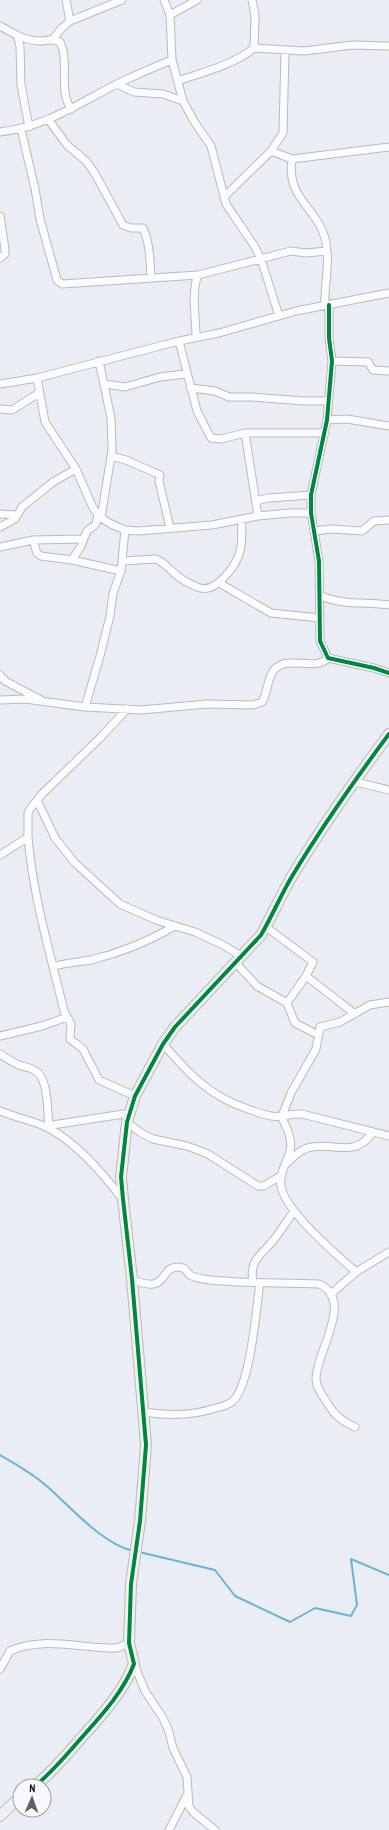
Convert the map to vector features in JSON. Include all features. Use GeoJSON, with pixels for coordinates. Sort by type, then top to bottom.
{"type":"FeatureCollection","features":[{"type":"Feature","properties":{"kind":"street"},"geometry":{"type":"LineString","coordinates":[[66,0],[70,21]]}},
{"type":"Feature","properties":{"kind":"street"},"geometry":{"type":"LineString","coordinates":[[53,40],[61,29],[70,21],[122,0]]}},
{"type":"Feature","properties":{"kind":"street"},"geometry":{"type":"LineString","coordinates":[[164,0],[170,15],[172,60],[182,100],[195,123],[211,146],[226,204],[255,247],[261,259],[279,316]]}},
{"type":"Feature","properties":{"kind":"street"},"geometry":{"type":"LineString","coordinates":[[170,15],[197,0]]}},
{"type":"Feature","properties":{"kind":"street"},"geometry":{"type":"LineString","coordinates":[[252,0],[255,16],[254,48]]}},
{"type":"Feature","properties":{"kind":"street"},"geometry":{"type":"LineString","coordinates":[[0,26],[17,36],[38,41],[53,40],[60,42],[62,46],[66,98],[71,110]]}},
{"type":"Feature","properties":{"kind":"street"},"geometry":{"type":"LineString","coordinates":[[17,36],[21,51],[21,85],[25,128],[40,219],[57,280],[62,284],[198,275],[291,251],[306,253],[327,251]]}},
{"type":"Feature","properties":{"kind":"street"},"geometry":{"type":"LineString","coordinates":[[178,81],[229,62],[246,54],[254,48],[304,51],[353,45],[389,46]]}},
{"type":"Feature","properties":{"kind":"street"},"geometry":{"type":"LineString","coordinates":[[224,197],[272,151],[281,138],[284,127],[285,51]]}},
{"type":"Feature","properties":{"kind":"street"},"geometry":{"type":"LineString","coordinates":[[0,132],[25,128],[71,110],[117,84],[172,60]]}},
{"type":"Feature","properties":{"kind":"street"},"geometry":{"type":"LineString","coordinates":[[117,84],[134,92],[163,94],[182,100]]}},
{"type":"Feature","properties":{"kind":"street"},"geometry":{"type":"LineString","coordinates":[[48,119],[67,145],[90,166],[123,225],[131,228],[143,228],[150,255],[151,278]]}},
{"type":"Feature","properties":{"kind":"street"},"geometry":{"type":"LineString","coordinates":[[272,151],[292,159],[389,147]]}},
{"type":"Feature","properties":{"kind":"street"},"geometry":{"type":"LineString","coordinates":[[292,159],[291,177],[294,189],[324,237],[327,251],[328,272],[325,291],[332,361],[327,420],[312,495],[311,513],[319,561],[320,641],[328,658]]}},
{"type":"Feature","properties":{"kind":"street"},"geometry":{"type":"LineString","coordinates":[[0,216],[5,254],[0,258]]}},
{"type":"Feature","properties":{"kind":"street"},"geometry":{"type":"LineString","coordinates":[[196,337],[195,281],[198,275]]}},
{"type":"Feature","properties":{"kind":"street"},"geometry":{"type":"LineString","coordinates":[[0,384],[37,378],[279,316],[389,293]]}},
{"type":"Feature","properties":{"kind":"street"},"geometry":{"type":"LineString","coordinates":[[179,341],[186,374],[197,411],[211,438],[219,439],[245,433],[325,433]]}},
{"type":"Feature","properties":{"kind":"street"},"geometry":{"type":"LineString","coordinates":[[72,560],[88,530],[96,524],[100,516],[111,456],[111,418],[99,361]]}},
{"type":"Feature","properties":{"kind":"street"},"geometry":{"type":"LineString","coordinates":[[332,361],[368,362],[373,370],[389,370]]}},
{"type":"Feature","properties":{"kind":"street"},"geometry":{"type":"LineString","coordinates":[[104,384],[125,387],[160,377],[186,374]]}},
{"type":"Feature","properties":{"kind":"street"},"geometry":{"type":"LineString","coordinates":[[37,378],[45,422],[76,469],[93,508],[100,516],[125,530],[138,531],[212,525],[258,516],[289,513],[311,513]]}},
{"type":"Feature","properties":{"kind":"street"},"geometry":{"type":"LineString","coordinates":[[190,388],[215,391],[229,397],[328,401]]}},
{"type":"Feature","properties":{"kind":"street"},"geometry":{"type":"LineString","coordinates":[[0,410],[12,410],[39,393]]}},
{"type":"Feature","properties":{"kind":"street"},"geometry":{"type":"LineString","coordinates":[[327,420],[347,420],[389,426]]}},
{"type":"Feature","properties":{"kind":"street"},"geometry":{"type":"LineString","coordinates":[[245,433],[258,516]]}},
{"type":"Feature","properties":{"kind":"street"},"geometry":{"type":"LineString","coordinates":[[111,456],[126,460],[160,475],[159,481],[170,528]]}},
{"type":"Feature","properties":{"kind":"street"},"geometry":{"type":"LineString","coordinates":[[0,527],[15,519],[22,507],[53,482],[76,469]]}},
{"type":"Feature","properties":{"kind":"street"},"geometry":{"type":"LineString","coordinates":[[256,501],[268,498],[312,495]]}},
{"type":"Feature","properties":{"kind":"street"},"geometry":{"type":"LineString","coordinates":[[0,514],[17,515]]}},
{"type":"Feature","properties":{"kind":"street"},"geometry":{"type":"LineString","coordinates":[[123,560],[156,558],[178,576],[202,588],[220,583],[237,559],[241,549],[242,520]]}},
{"type":"Feature","properties":{"kind":"street"},"geometry":{"type":"LineString","coordinates":[[314,531],[332,529],[362,530],[374,521],[389,520]]}},
{"type":"Feature","properties":{"kind":"street"},"geometry":{"type":"LineString","coordinates":[[85,707],[110,616],[113,593],[121,571],[125,530]]}},
{"type":"Feature","properties":{"kind":"street"},"geometry":{"type":"LineString","coordinates":[[0,547],[33,540],[83,539]]}},
{"type":"Feature","properties":{"kind":"street"},"geometry":{"type":"LineString","coordinates":[[33,540],[39,556],[72,560],[121,571]]}},
{"type":"Feature","properties":{"kind":"street"},"geometry":{"type":"LineString","coordinates":[[220,583],[272,612],[320,618]]}},
{"type":"Feature","properties":{"kind":"street"},"geometry":{"type":"LineString","coordinates":[[320,596],[332,600],[389,605]]}},
{"type":"Feature","properties":{"kind":"street"},"geometry":{"type":"LineString","coordinates":[[0,700],[25,699],[85,707],[141,710],[207,704],[257,704],[263,700],[273,671],[279,666],[286,664],[320,664],[328,658],[368,666],[389,673]]}},
{"type":"Feature","properties":{"kind":"street"},"geometry":{"type":"LineString","coordinates":[[0,676],[5,681],[45,702]]}},
{"type":"Feature","properties":{"kind":"street"},"geometry":{"type":"LineString","coordinates":[[127,709],[37,800],[28,811],[28,837],[30,865],[66,1017],[71,1024],[70,1039],[83,1049],[99,1080],[134,1096]]}},
{"type":"Feature","properties":{"kind":"street"},"geometry":{"type":"LineString","coordinates":[[216,1830],[191,1810],[188,1804],[187,1777],[173,1748],[167,1725],[145,1691],[134,1664],[129,1643],[131,1584],[140,1521],[146,1445],[132,1280],[122,1199],[121,1177],[128,1118],[134,1096],[163,1044],[185,1015],[261,935],[278,901],[304,856],[339,803],[356,782],[389,734]]}},
{"type":"Feature","properties":{"kind":"street"},"geometry":{"type":"LineString","coordinates":[[356,782],[389,790]]}},
{"type":"Feature","properties":{"kind":"street"},"geometry":{"type":"LineString","coordinates":[[37,800],[56,838],[74,863],[96,884],[120,904],[175,926],[195,932],[223,945],[238,959],[257,986],[287,1003],[295,1023],[318,1035]]}},
{"type":"Feature","properties":{"kind":"street"},"geometry":{"type":"LineString","coordinates":[[0,855],[28,837]]}},
{"type":"Feature","properties":{"kind":"street"},"geometry":{"type":"LineString","coordinates":[[54,966],[91,960],[149,940],[175,926]]}},
{"type":"Feature","properties":{"kind":"street"},"geometry":{"type":"LineString","coordinates":[[266,927],[312,961],[306,976],[287,1003]]}},
{"type":"Feature","properties":{"kind":"street"},"geometry":{"type":"LineString","coordinates":[[306,976],[355,1014]]}},
{"type":"Feature","properties":{"kind":"street"},"geometry":{"type":"LineString","coordinates":[[356,1272],[323,1243],[294,1211],[283,1194],[281,1185],[282,1176],[291,1145],[282,1116],[291,1093],[316,1049],[320,1027],[340,1022],[370,1005],[389,1002]]}},
{"type":"Feature","properties":{"kind":"street"},"geometry":{"type":"LineString","coordinates":[[0,1036],[42,1026],[66,1017]]}},
{"type":"Feature","properties":{"kind":"street"},"geometry":{"type":"LineString","coordinates":[[163,1044],[190,1074],[221,1098],[266,1115],[282,1116],[289,1113],[302,1114],[389,1136]]}},
{"type":"Feature","properties":{"kind":"street"},"geometry":{"type":"LineString","coordinates":[[0,1054],[19,1065],[35,1070],[39,1074],[46,1092],[46,1126]]}},
{"type":"Feature","properties":{"kind":"street"},"geometry":{"type":"LineString","coordinates":[[0,1111],[46,1126],[56,1133],[90,1161],[112,1184],[122,1199]]}},
{"type":"Feature","properties":{"kind":"street"},"geometry":{"type":"LineString","coordinates":[[46,1126],[128,1118]]}},
{"type":"Feature","properties":{"kind":"street"},"geometry":{"type":"LineString","coordinates":[[128,1118],[141,1133],[153,1139],[187,1146],[208,1154],[258,1186],[264,1186],[282,1176]]}},
{"type":"Feature","properties":{"kind":"street"},"geometry":{"type":"LineString","coordinates":[[284,1165],[307,1148],[348,1147],[362,1145],[373,1132]]}},
{"type":"Feature","properties":{"kind":"street"},"geometry":{"type":"LineString","coordinates":[[144,1412],[174,1416],[203,1413],[232,1401],[241,1385],[249,1357],[257,1282],[253,1271],[259,1253],[271,1243],[294,1211]]}},
{"type":"Feature","properties":{"kind":"street"},"geometry":{"type":"LineString","coordinates":[[332,1293],[356,1272],[389,1252]]}},
{"type":"Feature","properties":{"kind":"street"},"geometry":{"type":"LineString","coordinates":[[132,1280],[145,1284],[157,1284],[172,1268],[180,1266],[186,1269],[189,1275],[224,1281],[318,1284],[325,1287],[332,1293],[334,1308],[332,1324],[317,1372],[316,1384],[336,1417],[355,1427]]}},
{"type":"Feature","properties":{"kind":"street"},"geometry":{"type":"LineString","coordinates":[[0,1669],[10,1651],[26,1645],[49,1643],[117,1648],[129,1643]]}},
{"type":"Feature","properties":{"kind":"street"},"geometry":{"type":"LineString","coordinates":[[43,1778],[92,1727],[113,1700],[134,1664]]}},
{"type":"Feature","properties":{"kind":"street"},"geometry":{"type":"LineString","coordinates":[[169,1830],[188,1793]]}},
{"type":"Feature","properties":{"kind":"street"},"geometry":{"type":"LineString","coordinates":[[0,1816],[12,1805]]}},
{"type":"Feature","properties":{"kind":"waterway"},"geometry":{"type":"LineString","coordinates":[[0,1455],[44,1483],[77,1515],[110,1541],[133,1551]]}},
{"type":"Feature","properties":{"kind":"waterway"},"geometry":{"type":"LineString","coordinates":[[139,1552],[215,1570],[235,1596],[290,1622],[315,1608],[351,1616],[357,1605],[351,1559],[389,1575]]}},
{"type":"Feature","properties":{"kind":"cycle path"},"geometry":{"type":"LineString","coordinates":[[329,305],[329,338],[332,361],[327,420],[311,495],[311,513],[319,561],[320,641],[328,658],[374,668],[389,673]]}},
{"type":"Feature","properties":{"kind":"cycle path"},"geometry":{"type":"LineString","coordinates":[[44,1778],[61,1761],[116,1697],[134,1664],[129,1643],[131,1584],[140,1521],[146,1445],[132,1279],[121,1177],[127,1122],[135,1096],[163,1044],[175,1027],[261,935],[291,878],[314,841],[389,734]]}}]}
